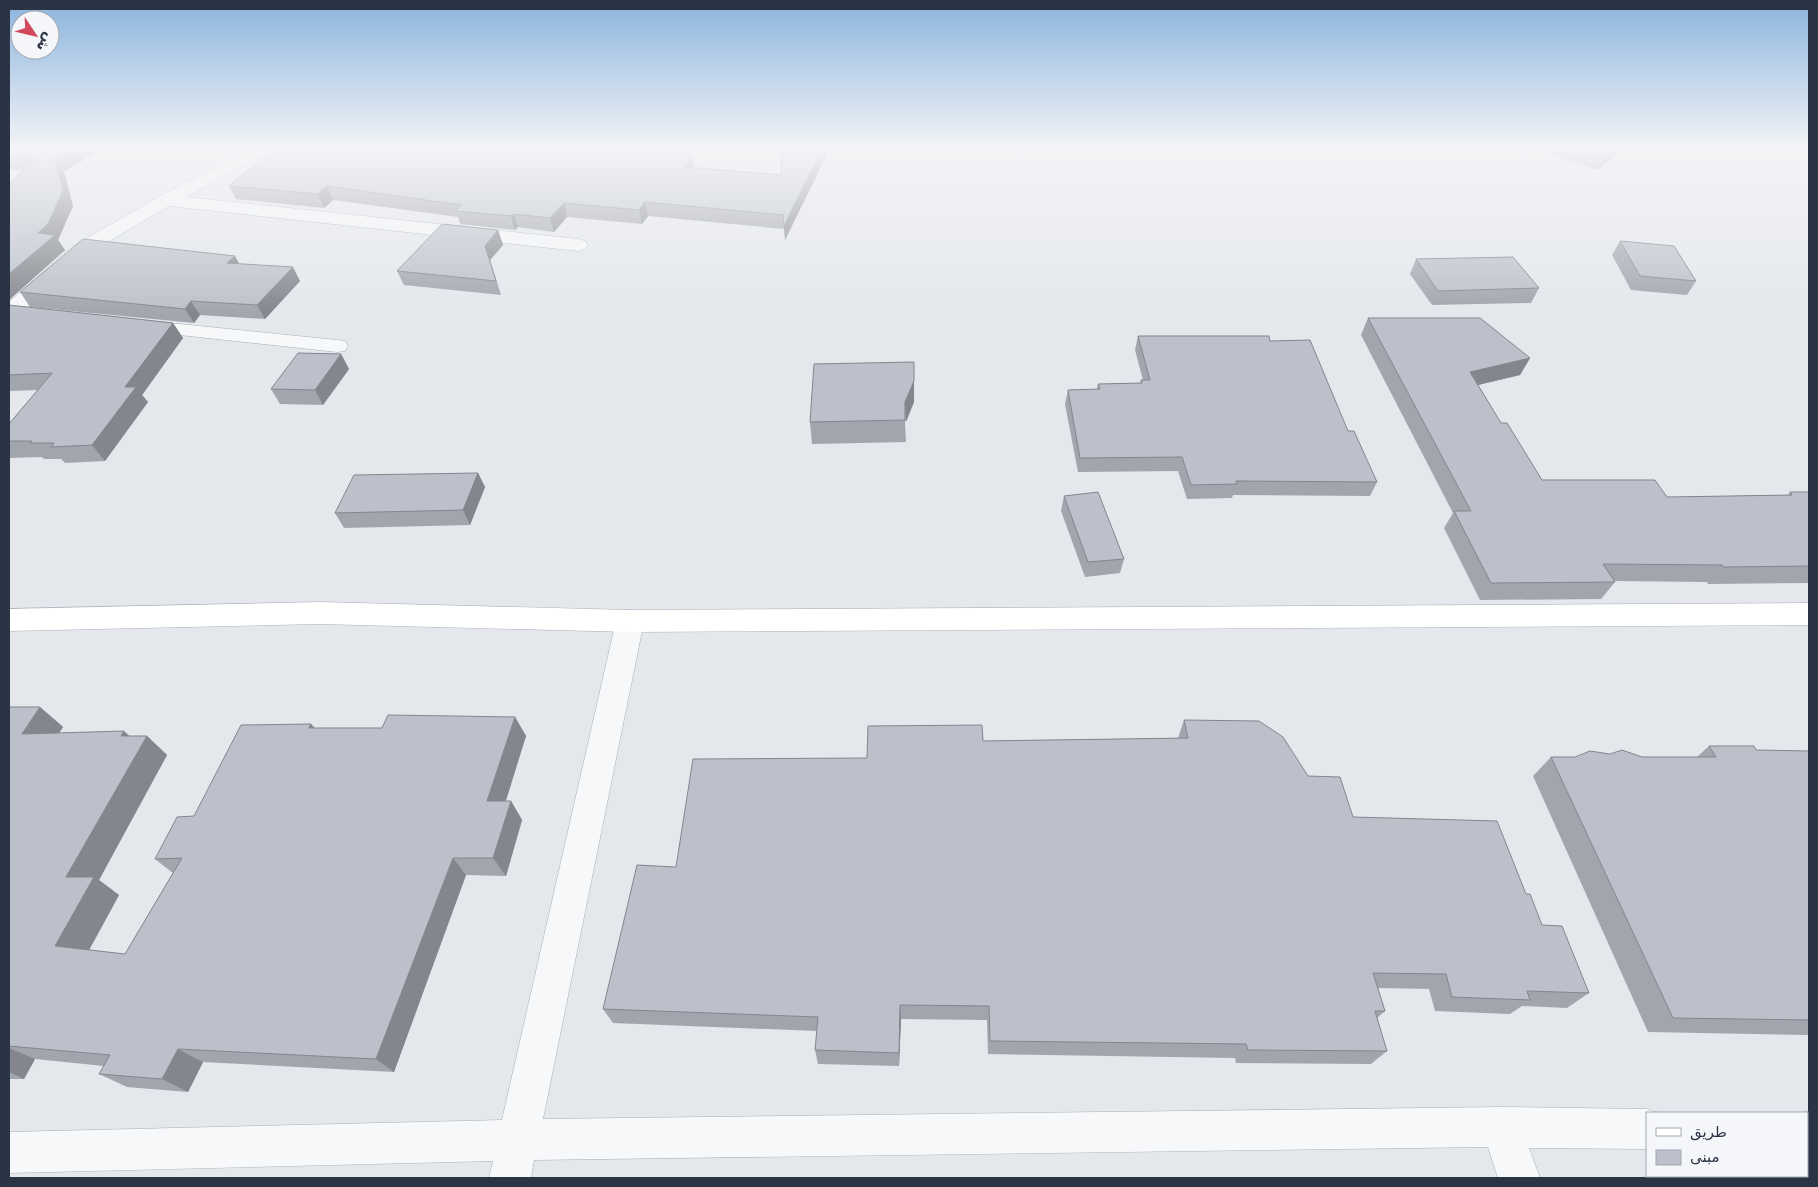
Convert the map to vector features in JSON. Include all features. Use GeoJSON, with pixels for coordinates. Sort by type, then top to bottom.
{"type":"FeatureCollection","features":[{"type":"Feature","properties":{"kind":"street"},"geometry":{"type":"LineString","coordinates":[[9,313],[76,252],[160,203]]}},
{"type":"Feature","properties":{"kind":"street"},"geometry":{"type":"LineString","coordinates":[[198,203],[578,244]]}},
{"type":"Feature","properties":{"kind":"street"},"geometry":{"type":"LineString","coordinates":[[9,313],[39,316]]}},
{"type":"Feature","properties":{"kind":"street"},"geometry":{"type":"LineString","coordinates":[[118,324],[337,346]]}},
{"type":"Feature","properties":{"kind":"street"},"geometry":{"type":"LineString","coordinates":[[9,620],[320,613],[630,621],[1809,614]]}},
{"type":"Feature","properties":{"kind":"street"},"geometry":{"type":"LineString","coordinates":[[510,1178],[630,621]]}},
{"type":"Feature","properties":{"kind":"street"},"geometry":{"type":"LineString","coordinates":[[1502,1127],[1519,1178]]}},
{"type":"Feature","properties":{"kind":"street"},"geometry":{"type":"LineString","coordinates":[[9,1153],[518,1140],[1502,1127],[1646,1129]]}},
{"type":"Feature","properties":{"kind":"building"},"geometry":{"type":"Polygon","coordinates":[[[9,203],[57,203],[48,224],[38,233],[55,235],[9,274],[9,203]]]}},
{"type":"Feature","properties":{"kind":"building"},"geometry":{"type":"Polygon","coordinates":[[[450,203],[564,203],[550,218],[455,211],[461,205],[450,203]]]}},
{"type":"Feature","properties":{"kind":"building"},"geometry":{"type":"Polygon","coordinates":[[[568,203],[644,203],[639,210],[568,203]]]}},
{"type":"Feature","properties":{"kind":"building"},"geometry":{"type":"Polygon","coordinates":[[[660,203],[795,203],[784,226],[783,215],[660,203]]]}},
{"type":"Feature","properties":{"kind":"building"},"geometry":{"type":"Polygon","coordinates":[[[442,224],[498,230],[485,246],[496,281],[397,271],[442,224]]]}},
{"type":"Feature","properties":{"kind":"building"},"geometry":{"type":"Polygon","coordinates":[[[83,239],[235,256],[227,263],[293,267],[257,305],[191,301],[185,309],[20,292],[83,239]]]}},
{"type":"Feature","properties":{"kind":"building"},"geometry":{"type":"Polygon","coordinates":[[[1620,241],[1674,246],[1696,281],[1640,276],[1620,241]]]}},
{"type":"Feature","properties":{"kind":"building"},"geometry":{"type":"Polygon","coordinates":[[[1513,257],[1539,288],[1438,291],[1416,259],[1513,257]]]}},
{"type":"Feature","properties":{"kind":"building"},"geometry":{"type":"Polygon","coordinates":[[[9,305],[173,323],[125,387],[136,387],[92,445],[51,447],[54,443],[9,441],[9,424],[52,373],[9,375],[9,305]]]}},
{"type":"Feature","properties":{"kind":"building"},"geometry":{"type":"Polygon","coordinates":[[[1368,318],[1480,318],[1530,358],[1470,372],[1501,423],[1507,423],[1542,480],[1655,480],[1667,497],[1792,495],[1790,492],[1809,492],[1809,566],[1724,567],[1722,565],[1603,564],[1615,582],[1491,583],[1454,511],[1471,511],[1368,318]]]}},
{"type":"Feature","properties":{"kind":"building"},"geometry":{"type":"Polygon","coordinates":[[[1138,336],[1269,336],[1270,341],[1310,340],[1348,431],[1354,431],[1377,482],[1236,481],[1237,484],[1191,485],[1182,457],[1080,458],[1068,390],[1100,389],[1098,384],[1142,383],[1141,380],[1150,380],[1138,336]]]}},
{"type":"Feature","properties":{"kind":"building"},"geometry":{"type":"Polygon","coordinates":[[[298,353],[341,354],[315,390],[271,389],[298,353]]]}},
{"type":"Feature","properties":{"kind":"building"},"geometry":{"type":"Polygon","coordinates":[[[914,362],[914,381],[905,402],[905,420],[810,422],[814,364],[914,362]]]}},
{"type":"Feature","properties":{"kind":"building"},"geometry":{"type":"Polygon","coordinates":[[[478,473],[463,510],[335,513],[354,475],[478,473]]]}},
{"type":"Feature","properties":{"kind":"building"},"geometry":{"type":"Polygon","coordinates":[[[1098,492],[1124,559],[1088,562],[1064,496],[1098,492]]]}},
{"type":"Feature","properties":{"kind":"building"},"geometry":{"type":"Polygon","coordinates":[[[9,707],[40,707],[22,734],[124,731],[121,736],[147,736],[66,877],[94,877],[55,946],[125,954],[182,858],[155,859],[177,817],[194,816],[241,725],[311,724],[309,728],[382,728],[388,715],[515,717],[487,801],[511,801],[493,858],[453,858],[376,1059],[178,1049],[162,1079],[99,1074],[110,1055],[9,1046],[9,707]]]}},
{"type":"Feature","properties":{"kind":"building"},"geometry":{"type":"Polygon","coordinates":[[[1184,720],[1259,721],[1283,737],[1308,776],[1340,777],[1353,817],[1497,821],[1526,894],[1530,894],[1542,925],[1562,926],[1589,993],[1527,991],[1530,1000],[1452,997],[1446,974],[1373,973],[1385,1011],[1375,1011],[1387,1051],[1248,1050],[1246,1044],[990,1041],[989,1006],[900,1005],[899,1053],[815,1050],[818,1017],[603,1009],[637,865],[676,867],[693,759],[867,758],[868,726],[982,725],[983,741],[1188,738],[1184,720]]]}},
{"type":"Feature","properties":{"kind":"building"},"geometry":{"type":"Polygon","coordinates":[[[1709,746],[1754,746],[1756,750],[1809,751],[1809,1020],[1673,1018],[1551,757],[1575,757],[1590,751],[1610,754],[1622,750],[1642,757],[1716,757],[1709,746]]]}}]}
